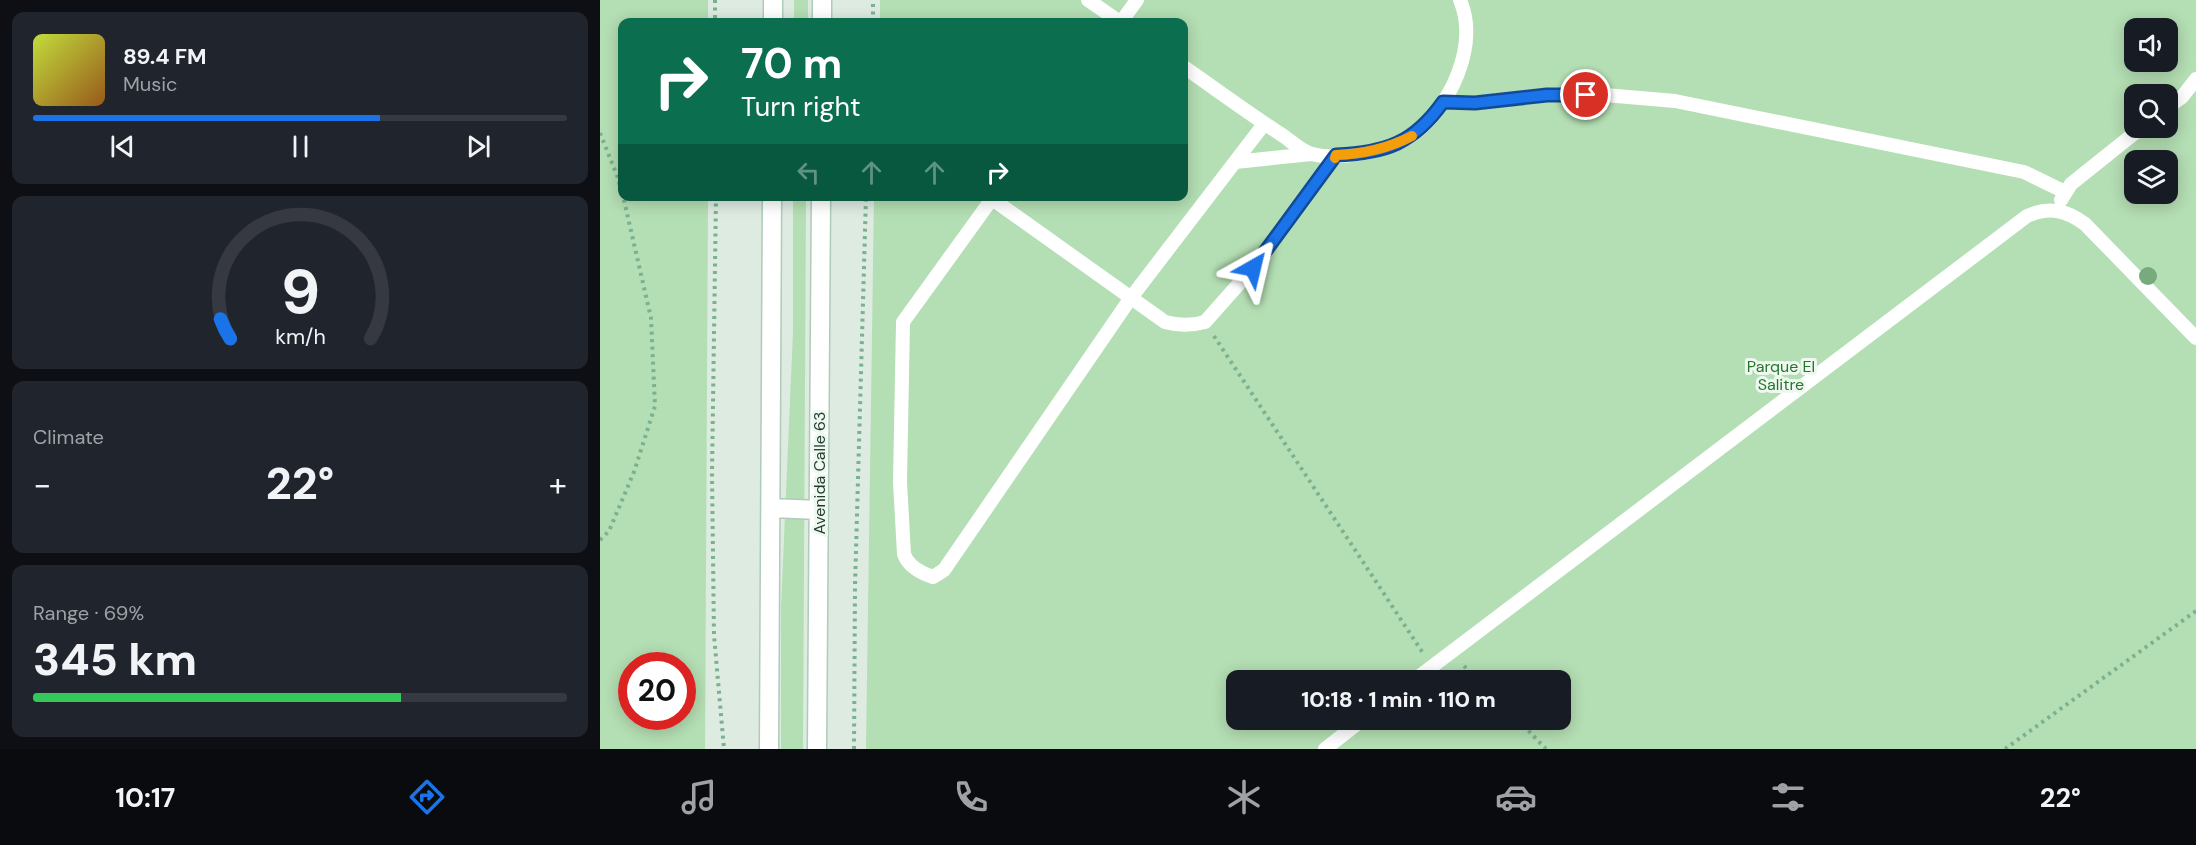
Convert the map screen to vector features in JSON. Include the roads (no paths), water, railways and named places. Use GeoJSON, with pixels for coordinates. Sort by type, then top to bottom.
{"type":"FeatureCollection","features":[{"type":"Feature","properties":{"kind":"main road"},"geometry":{"type":"LineString","coordinates":[[773,0],[773,18]]}},
{"type":"Feature","properties":{"kind":"main road"},"geometry":{"type":"LineString","coordinates":[[822,0],[822,18]]}},
{"type":"Feature","properties":{"kind":"main road"},"geometry":{"type":"LineString","coordinates":[[769,749],[772,201]]}},
{"type":"Feature","properties":{"kind":"main road","name":"Avenida Calle 63"},"geometry":{"type":"LineString","coordinates":[[817,749],[821,201]]}},
{"type":"Feature","properties":{"kind":"main road"},"geometry":{"type":"LineString","coordinates":[[771,508],[819,510]]}},
{"type":"Feature","properties":{"kind":"lane"},"geometry":{"type":"LineString","coordinates":[[1088,0],[1114,18]]}},
{"type":"Feature","properties":{"kind":"lane"},"geometry":{"type":"LineString","coordinates":[[1123,18],[1137,0]]}},
{"type":"Feature","properties":{"kind":"lane"},"geometry":{"type":"LineString","coordinates":[[1235,162],[1311,154],[1362,154],[1392,146],[1413,136],[1430,120],[1456,78],[1465,50],[1467,27],[1460,0]]}},
{"type":"Feature","properties":{"kind":"lane"},"geometry":{"type":"LineString","coordinates":[[1188,69],[1264,124],[1311,154]]}},
{"type":"Feature","properties":{"kind":"lane"},"geometry":{"type":"LineString","coordinates":[[2178,100],[2196,79]]}},
{"type":"Feature","properties":{"kind":"lane"},"geometry":{"type":"LineString","coordinates":[[1443,102],[1475,103],[1547,95],[1605,95],[1675,101],[2024,172],[2065,192]]}},
{"type":"Feature","properties":{"kind":"lane"},"geometry":{"type":"LineString","coordinates":[[989,201],[903,322],[900,482],[904,554],[906,561],[911,565],[933,577],[944,570],[1130,299],[1264,124]]}},
{"type":"Feature","properties":{"kind":"lane"},"geometry":{"type":"LineString","coordinates":[[2057,210],[2071,184],[2128,138]]}},
{"type":"Feature","properties":{"kind":"lane"},"geometry":{"type":"LineString","coordinates":[[997,201],[1164,322],[1179,326],[1193,325],[1204,321],[1253,268],[1336,155]]}},
{"type":"Feature","properties":{"kind":"lane"},"geometry":{"type":"LineString","coordinates":[[1426,670],[2027,216],[2038,211],[2057,210],[2074,216],[2085,224],[2196,338]]}},
{"type":"Feature","properties":{"kind":"lane"},"geometry":{"type":"LineString","coordinates":[[1325,749],[1349,730]]}},
{"type":"Feature","properties":{"kind":"park label","name":"Parque El Salitre"},"geometry":{"type":"Point","coordinates":[1781,375]}}]}
